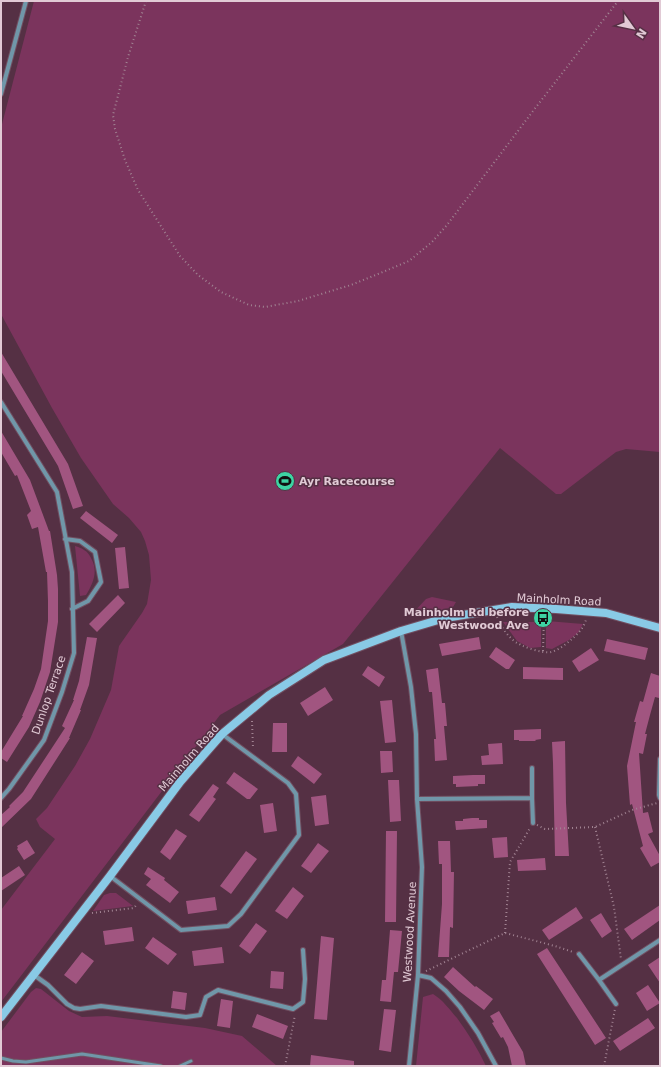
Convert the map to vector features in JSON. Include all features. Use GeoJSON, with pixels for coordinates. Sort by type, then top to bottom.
{"type":"FeatureCollection","features":[{"type":"Feature","properties":{"kind":"street"},"geometry":{"type":"LineString","coordinates":[[1,94],[26,1]]}},
{"type":"Feature","properties":{"kind":"street","name":"Dunlop Terrace"},"geometry":{"type":"LineString","coordinates":[[1,402],[57,492],[72,572],[74,653],[62,692],[44,740],[1,798]]}},
{"type":"Feature","properties":{"kind":"street"},"geometry":{"type":"LineString","coordinates":[[65,539],[80,541],[95,552],[101,582],[88,601],[72,609]]}},
{"type":"Feature","properties":{"kind":"street","name":"Mainholm Road"},"geometry":{"type":"LineString","coordinates":[[1,1017],[110,876],[180,782],[222,734],[269,695],[324,660],[401,631],[445,618],[512,608],[544,608],[606,613],[660,628]]}},
{"type":"Feature","properties":{"kind":"street","name":"Westwood Avenue"},"geometry":{"type":"LineString","coordinates":[[401,631],[411,687],[416,734],[417,799],[422,867],[418,974],[409,1066]]}},
{"type":"Feature","properties":{"kind":"street"},"geometry":{"type":"LineString","coordinates":[[110,876],[181,930],[228,926],[241,914],[299,836],[296,794],[288,783],[222,734]]}},
{"type":"Feature","properties":{"kind":"street"},"geometry":{"type":"LineString","coordinates":[[660,759],[660,798]]}},
{"type":"Feature","properties":{"kind":"street"},"geometry":{"type":"LineString","coordinates":[[532,768],[534,823]]}},
{"type":"Feature","properties":{"kind":"street"},"geometry":{"type":"LineString","coordinates":[[417,799],[532,798]]}},
{"type":"Feature","properties":{"kind":"street"},"geometry":{"type":"LineString","coordinates":[[599,980],[660,940]]}},
{"type":"Feature","properties":{"kind":"street"},"geometry":{"type":"LineString","coordinates":[[33,975],[53,989],[67,1004],[74,1008],[80,1009],[101,1006],[186,1017],[200,1015],[206,997],[218,990],[293,1009],[303,1002],[305,979],[303,950]]}},
{"type":"Feature","properties":{"kind":"street"},"geometry":{"type":"LineString","coordinates":[[579,954],[616,1004]]}},
{"type":"Feature","properties":{"kind":"street"},"geometry":{"type":"LineString","coordinates":[[418,974],[431,978],[446,991],[460,1007],[478,1033],[496,1066]]}},
{"type":"Feature","properties":{"kind":"lane"},"geometry":{"type":"LineString","coordinates":[[1,1058],[13,1062],[26,1062],[82,1054],[160,1066]]}},
{"type":"Feature","properties":{"kind":"lane"},"geometry":{"type":"LineString","coordinates":[[180,1066],[191,1061]]}},
{"type":"Feature","properties":{"kind":"path"},"geometry":{"type":"LineString","coordinates":[[146,1],[128,57],[113,116],[115,129],[125,160],[138,190],[162,228],[180,256],[198,275],[221,292],[249,305],[265,307],[298,301],[351,285],[409,261],[432,242],[447,225],[618,1]]}},
{"type":"Feature","properties":{"kind":"path"},"geometry":{"type":"LineString","coordinates":[[543,651],[544,608]]}},
{"type":"Feature","properties":{"kind":"path"},"geometry":{"type":"LineString","coordinates":[[495,610],[502,627],[514,642],[534,650],[550,652],[565,646],[576,636],[585,623],[587,612]]}},
{"type":"Feature","properties":{"kind":"path"},"geometry":{"type":"LineString","coordinates":[[246,714],[252,720],[253,752],[251,756]]}},
{"type":"Feature","properties":{"kind":"path"},"geometry":{"type":"LineString","coordinates":[[505,933],[510,862],[534,823],[545,829],[595,827],[632,810],[660,802]]}},
{"type":"Feature","properties":{"kind":"path"},"geometry":{"type":"LineString","coordinates":[[595,827],[614,907],[622,965]]}},
{"type":"Feature","properties":{"kind":"path"},"geometry":{"type":"LineString","coordinates":[[84,909],[91,913],[134,908],[141,900]]}},
{"type":"Feature","properties":{"kind":"path"},"geometry":{"type":"LineString","coordinates":[[418,974],[505,933],[579,954]]}},
{"type":"Feature","properties":{"kind":"path"},"geometry":{"type":"LineString","coordinates":[[604,1066],[616,1004]]}},
{"type":"Feature","properties":{"kind":"path"},"geometry":{"type":"LineString","coordinates":[[285,1066],[296,1017],[293,1009]]}},
{"type":"Feature","properties":{"kind":"shaded area","name":"Ayr Racecourse"},"geometry":{"type":"Polygon","coordinates":[[[34,1],[660,1],[660,452],[626,449],[616,452],[561,494],[556,494],[500,448],[343,644],[220,715],[1,1002],[1,910],[55,839],[40,827],[36,819],[47,808],[75,766],[90,739],[111,690],[119,646],[147,604],[151,580],[149,555],[141,532],[129,518],[113,504],[81,458],[1,314],[1,128],[34,1]]]}},
{"type":"Feature","properties":{"kind":"shaded area"},"geometry":{"type":"Polygon","coordinates":[[[75,546],[88,553],[95,569],[93,582],[89,591],[86,595],[80,596],[75,546]]]}},
{"type":"Feature","properties":{"kind":"shaded area"},"geometry":{"type":"Polygon","coordinates":[[[432,597],[456,602],[453,607],[416,617],[412,614],[426,599],[432,597]]]}},
{"type":"Feature","properties":{"kind":"shaded area"},"geometry":{"type":"Polygon","coordinates":[[[546,621],[583,624],[578,633],[569,640],[552,649],[546,648],[546,621]]]}},
{"type":"Feature","properties":{"kind":"shaded area"},"geometry":{"type":"Polygon","coordinates":[[[503,622],[541,622],[541,647],[530,648],[517,641],[503,622]]]}},
{"type":"Feature","properties":{"kind":"shaded area"},"geometry":{"type":"Polygon","coordinates":[[[116,893],[133,906],[93,911],[104,895],[116,893]]]}},
{"type":"Feature","properties":{"kind":"shaded area"},"geometry":{"type":"Polygon","coordinates":[[[36,988],[41,989],[69,1011],[82,1017],[107,1016],[205,1028],[242,1036],[277,1066],[1,1066],[1,1032],[31,992],[36,988]]]}},
{"type":"Feature","properties":{"kind":"shaded area"},"geometry":{"type":"Polygon","coordinates":[[[433,994],[443,1002],[457,1018],[473,1041],[486,1066],[416,1066],[423,997],[433,994]]]}},
{"type":"Feature","properties":{"kind":"building"},"geometry":{"type":"Polygon","coordinates":[[[1,352],[68,464],[83,506],[73,509],[58,466],[1,371],[1,352]]]}},
{"type":"Feature","properties":{"kind":"building"},"geometry":{"type":"Polygon","coordinates":[[[1,431],[30,480],[50,531],[58,589],[58,622],[50,672],[40,702],[29,727],[7,762],[1,758],[1,752],[23,716],[41,669],[48,621],[48,601],[47,572],[38,527],[32,529],[27,515],[31,511],[17,475],[15,476],[1,452],[1,431]]]}},
{"type":"Feature","properties":{"kind":"building"},"geometry":{"type":"Polygon","coordinates":[[[86,511],[118,535],[112,543],[80,518],[86,511]]]}},
{"type":"Feature","properties":{"kind":"building"},"geometry":{"type":"Polygon","coordinates":[[[125,547],[129,588],[119,589],[115,548],[125,547]]]}},
{"type":"Feature","properties":{"kind":"building"},"geometry":{"type":"Polygon","coordinates":[[[118,595],[125,603],[97,632],[89,624],[118,595]]]}},
{"type":"Feature","properties":{"kind":"building"},"geometry":{"type":"Polygon","coordinates":[[[87,637],[97,638],[89,685],[70,738],[31,799],[1,828],[1,815],[23,792],[65,728],[62,726],[74,700],[87,637]]]}},
{"type":"Feature","properties":{"kind":"building"},"geometry":{"type":"Polygon","coordinates":[[[479,637],[481,649],[442,656],[439,644],[479,637]]]}},
{"type":"Feature","properties":{"kind":"building"},"geometry":{"type":"Polygon","coordinates":[[[607,639],[648,648],[645,660],[604,651],[607,639]]]}},
{"type":"Feature","properties":{"kind":"building"},"geometry":{"type":"Polygon","coordinates":[[[496,647],[515,660],[509,669],[506,669],[489,657],[496,647]]]}},
{"type":"Feature","properties":{"kind":"building"},"geometry":{"type":"Polygon","coordinates":[[[591,648],[599,660],[579,672],[572,661],[591,648]]]}},
{"type":"Feature","properties":{"kind":"building"},"geometry":{"type":"Polygon","coordinates":[[[368,666],[385,677],[379,687],[362,675],[368,666]]]}},
{"type":"Feature","properties":{"kind":"building"},"geometry":{"type":"Polygon","coordinates":[[[523,667],[563,668],[563,680],[523,679],[523,667]]]}},
{"type":"Feature","properties":{"kind":"building"},"geometry":{"type":"Polygon","coordinates":[[[438,668],[442,703],[445,703],[447,726],[444,726],[447,760],[435,761],[434,739],[436,739],[432,692],[429,692],[426,670],[438,668]]]}},
{"type":"Feature","properties":{"kind":"building"},"geometry":{"type":"Polygon","coordinates":[[[651,673],[660,676],[660,693],[659,698],[655,697],[645,734],[647,734],[643,754],[639,753],[643,813],[648,812],[653,832],[648,834],[660,856],[660,862],[651,867],[640,848],[643,846],[632,804],[630,805],[627,766],[636,722],[634,722],[640,701],[643,702],[651,673]]]}},
{"type":"Feature","properties":{"kind":"building"},"geometry":{"type":"Polygon","coordinates":[[[325,687],[333,700],[308,716],[300,703],[325,687]]]}},
{"type":"Feature","properties":{"kind":"building"},"geometry":{"type":"Polygon","coordinates":[[[392,700],[396,742],[385,743],[380,701],[392,700]]]}},
{"type":"Feature","properties":{"kind":"building"},"geometry":{"type":"Polygon","coordinates":[[[273,723],[287,723],[287,752],[272,752],[273,723]]]}},
{"type":"Feature","properties":{"kind":"building"},"geometry":{"type":"Polygon","coordinates":[[[541,729],[541,739],[535,740],[536,741],[514,740],[514,730],[541,729]]]}},
{"type":"Feature","properties":{"kind":"building"},"geometry":{"type":"Polygon","coordinates":[[[565,741],[569,856],[555,856],[552,742],[565,741]]]}},
{"type":"Feature","properties":{"kind":"building"},"geometry":{"type":"Polygon","coordinates":[[[502,743],[503,764],[482,765],[481,756],[489,755],[488,744],[502,743]]]}},
{"type":"Feature","properties":{"kind":"building"},"geometry":{"type":"Polygon","coordinates":[[[380,751],[392,751],[393,772],[381,773],[380,751]]]}},
{"type":"Feature","properties":{"kind":"building"},"geometry":{"type":"Polygon","coordinates":[[[298,756],[322,774],[314,784],[291,766],[298,756]]]}},
{"type":"Feature","properties":{"kind":"building"},"geometry":{"type":"Polygon","coordinates":[[[234,772],[258,789],[250,799],[247,799],[226,783],[234,772]]]}},
{"type":"Feature","properties":{"kind":"building"},"geometry":{"type":"Polygon","coordinates":[[[485,775],[485,784],[478,784],[478,786],[456,787],[456,784],[453,784],[453,776],[485,775]]]}},
{"type":"Feature","properties":{"kind":"building"},"geometry":{"type":"Polygon","coordinates":[[[388,780],[399,780],[401,821],[390,822],[388,780]]]}},
{"type":"Feature","properties":{"kind":"building"},"geometry":{"type":"Polygon","coordinates":[[[213,784],[219,788],[213,797],[216,799],[199,822],[189,815],[213,784]]]}},
{"type":"Feature","properties":{"kind":"building"},"geometry":{"type":"Polygon","coordinates":[[[326,795],[329,824],[315,826],[311,797],[326,795]]]}},
{"type":"Feature","properties":{"kind":"building"},"geometry":{"type":"Polygon","coordinates":[[[273,803],[277,831],[264,833],[260,805],[273,803]]]}},
{"type":"Feature","properties":{"kind":"building"},"geometry":{"type":"Polygon","coordinates":[[[472,818],[487,820],[487,828],[456,830],[455,821],[463,821],[463,819],[472,818]]]}},
{"type":"Feature","properties":{"kind":"building"},"geometry":{"type":"Polygon","coordinates":[[[176,829],[187,836],[170,860],[160,852],[176,829]]]}},
{"type":"Feature","properties":{"kind":"building"},"geometry":{"type":"Polygon","coordinates":[[[386,831],[397,831],[396,922],[385,922],[386,831]]]}},
{"type":"Feature","properties":{"kind":"building"},"geometry":{"type":"Polygon","coordinates":[[[507,837],[508,857],[494,858],[492,838],[507,837]]]}},
{"type":"Feature","properties":{"kind":"building"},"geometry":{"type":"Polygon","coordinates":[[[27,840],[35,853],[24,860],[17,849],[17,846],[27,840]]]}},
{"type":"Feature","properties":{"kind":"building"},"geometry":{"type":"Polygon","coordinates":[[[438,841],[450,841],[451,872],[454,872],[453,928],[450,927],[449,957],[438,957],[442,904],[442,864],[439,864],[438,841]]]}},
{"type":"Feature","properties":{"kind":"building"},"geometry":{"type":"Polygon","coordinates":[[[318,843],[329,851],[311,873],[301,866],[318,843]]]}},
{"type":"Feature","properties":{"kind":"building"},"geometry":{"type":"Polygon","coordinates":[[[246,851],[257,859],[231,894],[220,886],[246,851]]]}},
{"type":"Feature","properties":{"kind":"building"},"geometry":{"type":"Polygon","coordinates":[[[545,858],[546,870],[518,871],[517,860],[545,858]]]}},
{"type":"Feature","properties":{"kind":"building"},"geometry":{"type":"Polygon","coordinates":[[[19,866],[25,875],[1,891],[1,878],[19,866]]]}},
{"type":"Feature","properties":{"kind":"building"},"geometry":{"type":"Polygon","coordinates":[[[148,867],[165,878],[164,880],[179,892],[170,903],[146,885],[151,879],[144,874],[148,867]]]}},
{"type":"Feature","properties":{"kind":"building"},"geometry":{"type":"Polygon","coordinates":[[[293,887],[304,896],[287,919],[275,911],[293,887]]]}},
{"type":"Feature","properties":{"kind":"building"},"geometry":{"type":"Polygon","coordinates":[[[215,897],[217,910],[188,914],[186,901],[215,897]]]}},
{"type":"Feature","properties":{"kind":"building"},"geometry":{"type":"Polygon","coordinates":[[[660,905],[660,920],[632,940],[624,929],[660,905]]]}},
{"type":"Feature","properties":{"kind":"building"},"geometry":{"type":"Polygon","coordinates":[[[576,907],[583,918],[549,940],[542,930],[576,907]]]}},
{"type":"Feature","properties":{"kind":"building"},"geometry":{"type":"Polygon","coordinates":[[[601,913],[612,931],[602,938],[590,920],[601,913]]]}},
{"type":"Feature","properties":{"kind":"building"},"geometry":{"type":"Polygon","coordinates":[[[256,923],[267,931],[250,954],[239,946],[256,923]]]}},
{"type":"Feature","properties":{"kind":"building"},"geometry":{"type":"Polygon","coordinates":[[[132,927],[134,941],[105,945],[103,931],[132,927]]]}},
{"type":"Feature","properties":{"kind":"building"},"geometry":{"type":"Polygon","coordinates":[[[390,930],[402,931],[398,972],[394,972],[391,1002],[380,1001],[382,980],[386,980],[390,930]]]}},
{"type":"Feature","properties":{"kind":"building"},"geometry":{"type":"Polygon","coordinates":[[[321,936],[334,938],[327,1020],[314,1019],[321,936]]]}},
{"type":"Feature","properties":{"kind":"building"},"geometry":{"type":"Polygon","coordinates":[[[153,937],[177,954],[168,965],[145,948],[153,937]]]}},
{"type":"Feature","properties":{"kind":"building"},"geometry":{"type":"Polygon","coordinates":[[[222,947],[224,963],[194,966],[192,951],[222,947]]]}},
{"type":"Feature","properties":{"kind":"building"},"geometry":{"type":"Polygon","coordinates":[[[547,948],[606,1038],[595,1045],[537,954],[547,948]]]}},
{"type":"Feature","properties":{"kind":"building"},"geometry":{"type":"Polygon","coordinates":[[[82,952],[94,961],[76,984],[64,975],[82,952]]]}},
{"type":"Feature","properties":{"kind":"building"},"geometry":{"type":"Polygon","coordinates":[[[660,957],[660,983],[648,965],[660,957]]]}},
{"type":"Feature","properties":{"kind":"building"},"geometry":{"type":"Polygon","coordinates":[[[453,967],[475,987],[476,986],[493,999],[484,1010],[459,991],[444,977],[453,967]]]}},
{"type":"Feature","properties":{"kind":"building"},"geometry":{"type":"Polygon","coordinates":[[[271,971],[284,972],[283,989],[270,988],[271,971]]]}},
{"type":"Feature","properties":{"kind":"building"},"geometry":{"type":"Polygon","coordinates":[[[648,985],[660,1003],[647,1011],[636,993],[648,985]]]}},
{"type":"Feature","properties":{"kind":"building"},"geometry":{"type":"Polygon","coordinates":[[[173,991],[187,993],[185,1010],[171,1008],[173,991]]]}},
{"type":"Feature","properties":{"kind":"building"},"geometry":{"type":"Polygon","coordinates":[[[221,999],[233,1001],[230,1028],[217,1026],[221,999]]]}},
{"type":"Feature","properties":{"kind":"building"},"geometry":{"type":"Polygon","coordinates":[[[384,1009],[396,1010],[391,1052],[379,1050],[384,1009]]]}},
{"type":"Feature","properties":{"kind":"building"},"geometry":{"type":"Polygon","coordinates":[[[499,1011],[523,1052],[526,1066],[512,1066],[508,1047],[503,1037],[501,1038],[492,1023],[494,1022],[490,1016],[499,1011]]]}},
{"type":"Feature","properties":{"kind":"building"},"geometry":{"type":"Polygon","coordinates":[[[257,1014],[288,1026],[283,1039],[252,1027],[257,1014]]]}},
{"type":"Feature","properties":{"kind":"building"},"geometry":{"type":"Polygon","coordinates":[[[648,1018],[655,1028],[620,1051],[613,1041],[648,1018]]]}},
{"type":"Feature","properties":{"kind":"building"},"geometry":{"type":"Polygon","coordinates":[[[311,1055],[354,1061],[354,1066],[310,1066],[311,1055]]]}},
{"type":"Feature","properties":{"kind":"place","name":"Ayr Racecourse"},"geometry":{"type":"Point","coordinates":[285,481]}},
{"type":"Feature","properties":{"kind":"place","name":"Mainholm Rd before Westwood Ave"},"geometry":{"type":"Point","coordinates":[543,618]}}]}
